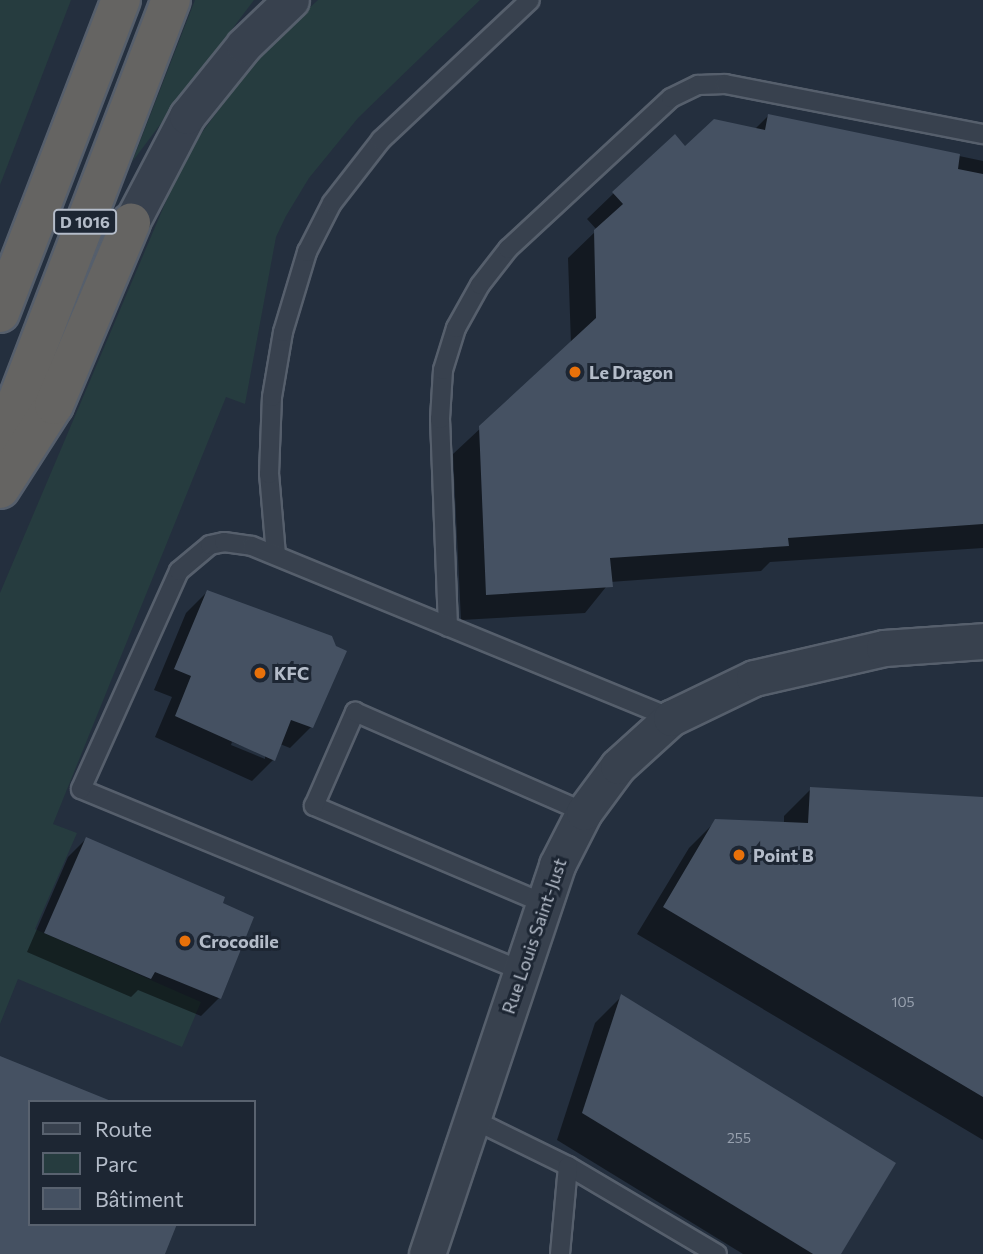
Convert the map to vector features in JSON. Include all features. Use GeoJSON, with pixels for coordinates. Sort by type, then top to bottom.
{"type":"FeatureCollection","features":[{"type":"Feature","properties":{"kind":"highway","name":"D 1016"},"geometry":{"type":"LineString","coordinates":[[0,313],[121,0]]}},
{"type":"Feature","properties":{"kind":"highway","name":"D 1016"},"geometry":{"type":"LineString","coordinates":[[0,445],[171,0]]}},
{"type":"Feature","properties":{"kind":"highway"},"geometry":{"type":"LineString","coordinates":[[0,489],[54,405],[131,223]]}},
{"type":"Feature","properties":{"kind":"street"},"geometry":{"type":"LineString","coordinates":[[131,223],[187,116],[244,45],[291,0]]}},
{"type":"Feature","properties":{"kind":"street","name":"Rue Louis Saint-Just"},"geometry":{"type":"LineString","coordinates":[[428,1254],[543,903],[584,812],[618,766],[671,718],[745,681],[816,661],[913,644],[983,641]]}},
{"type":"Feature","properties":{"kind":"lane"},"geometry":{"type":"LineString","coordinates":[[276,555],[269,474],[272,397],[290,303],[315,235],[332,203],[381,140],[530,0]]}},
{"type":"Feature","properties":{"kind":"lane"},"geometry":{"type":"LineString","coordinates":[[448,626],[440,419],[443,370],[456,328],[480,285],[508,249],[671,98],[698,85],[725,84],[983,134]]}},
{"type":"Feature","properties":{"kind":"lane"},"geometry":{"type":"LineString","coordinates":[[522,971],[81,789],[169,590],[184,565],[200,550],[224,542],[276,555],[671,718]]}},
{"type":"Feature","properties":{"kind":"lane"},"geometry":{"type":"LineString","coordinates":[[543,903],[314,806],[355,712],[584,812]]}},
{"type":"Feature","properties":{"kind":"lane"},"geometry":{"type":"LineString","coordinates":[[472,1119],[568,1166],[717,1254]]}},
{"type":"Feature","properties":{"kind":"lane"},"geometry":{"type":"LineString","coordinates":[[560,1254],[568,1166]]}},
{"type":"Feature","properties":{"kind":"green space"},"geometry":{"type":"Polygon","coordinates":[[[0,0],[71,0],[0,185],[0,0]]]}},
{"type":"Feature","properties":{"kind":"green space"},"geometry":{"type":"Polygon","coordinates":[[[195,0],[254,0],[132,162],[195,0]]]}},
{"type":"Feature","properties":{"kind":"green space"},"geometry":{"type":"Polygon","coordinates":[[[318,0],[480,0],[358,118],[309,178],[286,216],[276,237],[245,404],[226,397],[53,824],[77,833],[35,929],[201,1002],[182,1047],[18,979],[0,1024],[0,593],[186,154],[260,54],[318,0]]]}},
{"type":"Feature","properties":{"kind":"building"},"geometry":{"type":"Polygon","coordinates":[[[768,114],[960,154],[958,169],[983,174],[983,524],[788,538],[789,546],[610,558],[613,587],[486,595],[479,426],[596,318],[594,230],[623,204],[612,192],[675,134],[685,146],[714,119],[765,130],[768,114]]]}},
{"type":"Feature","properties":{"kind":"building","name":"KFC"},"geometry":{"type":"Polygon","coordinates":[[[207,590],[332,636],[336,646],[347,651],[313,728],[291,720],[275,761],[175,716],[191,676],[174,669],[207,590]]]}},
{"type":"Feature","properties":{"kind":"building"},"geometry":{"type":"Polygon","coordinates":[[[810,787],[983,797],[983,1097],[663,907],[715,819],[808,823],[810,787]]]}},
{"type":"Feature","properties":{"kind":"building","name":"Crocodile"},"geometry":{"type":"Polygon","coordinates":[[[86,837],[225,897],[223,903],[254,917],[221,999],[155,972],[151,979],[44,933],[86,837]]]}},
{"type":"Feature","properties":{"kind":"building"},"geometry":{"type":"Polygon","coordinates":[[[621,994],[896,1163],[841,1254],[813,1254],[582,1113],[621,994]]]}},
{"type":"Feature","properties":{"kind":"building"},"geometry":{"type":"Polygon","coordinates":[[[0,1056],[109,1100],[28,1100],[28,1226],[176,1226],[165,1254],[0,1254],[0,1056]]]}},
{"type":"Feature","properties":{"kind":"place","name":"Le Dragon"},"geometry":{"type":"Point","coordinates":[575,372]}},
{"type":"Feature","properties":{"kind":"place","name":"KFC"},"geometry":{"type":"Point","coordinates":[260,673]}},
{"type":"Feature","properties":{"kind":"place","name":"Point B"},"geometry":{"type":"Point","coordinates":[739,855]}},
{"type":"Feature","properties":{"kind":"place","name":"Crocodile"},"geometry":{"type":"Point","coordinates":[185,941]}}]}
